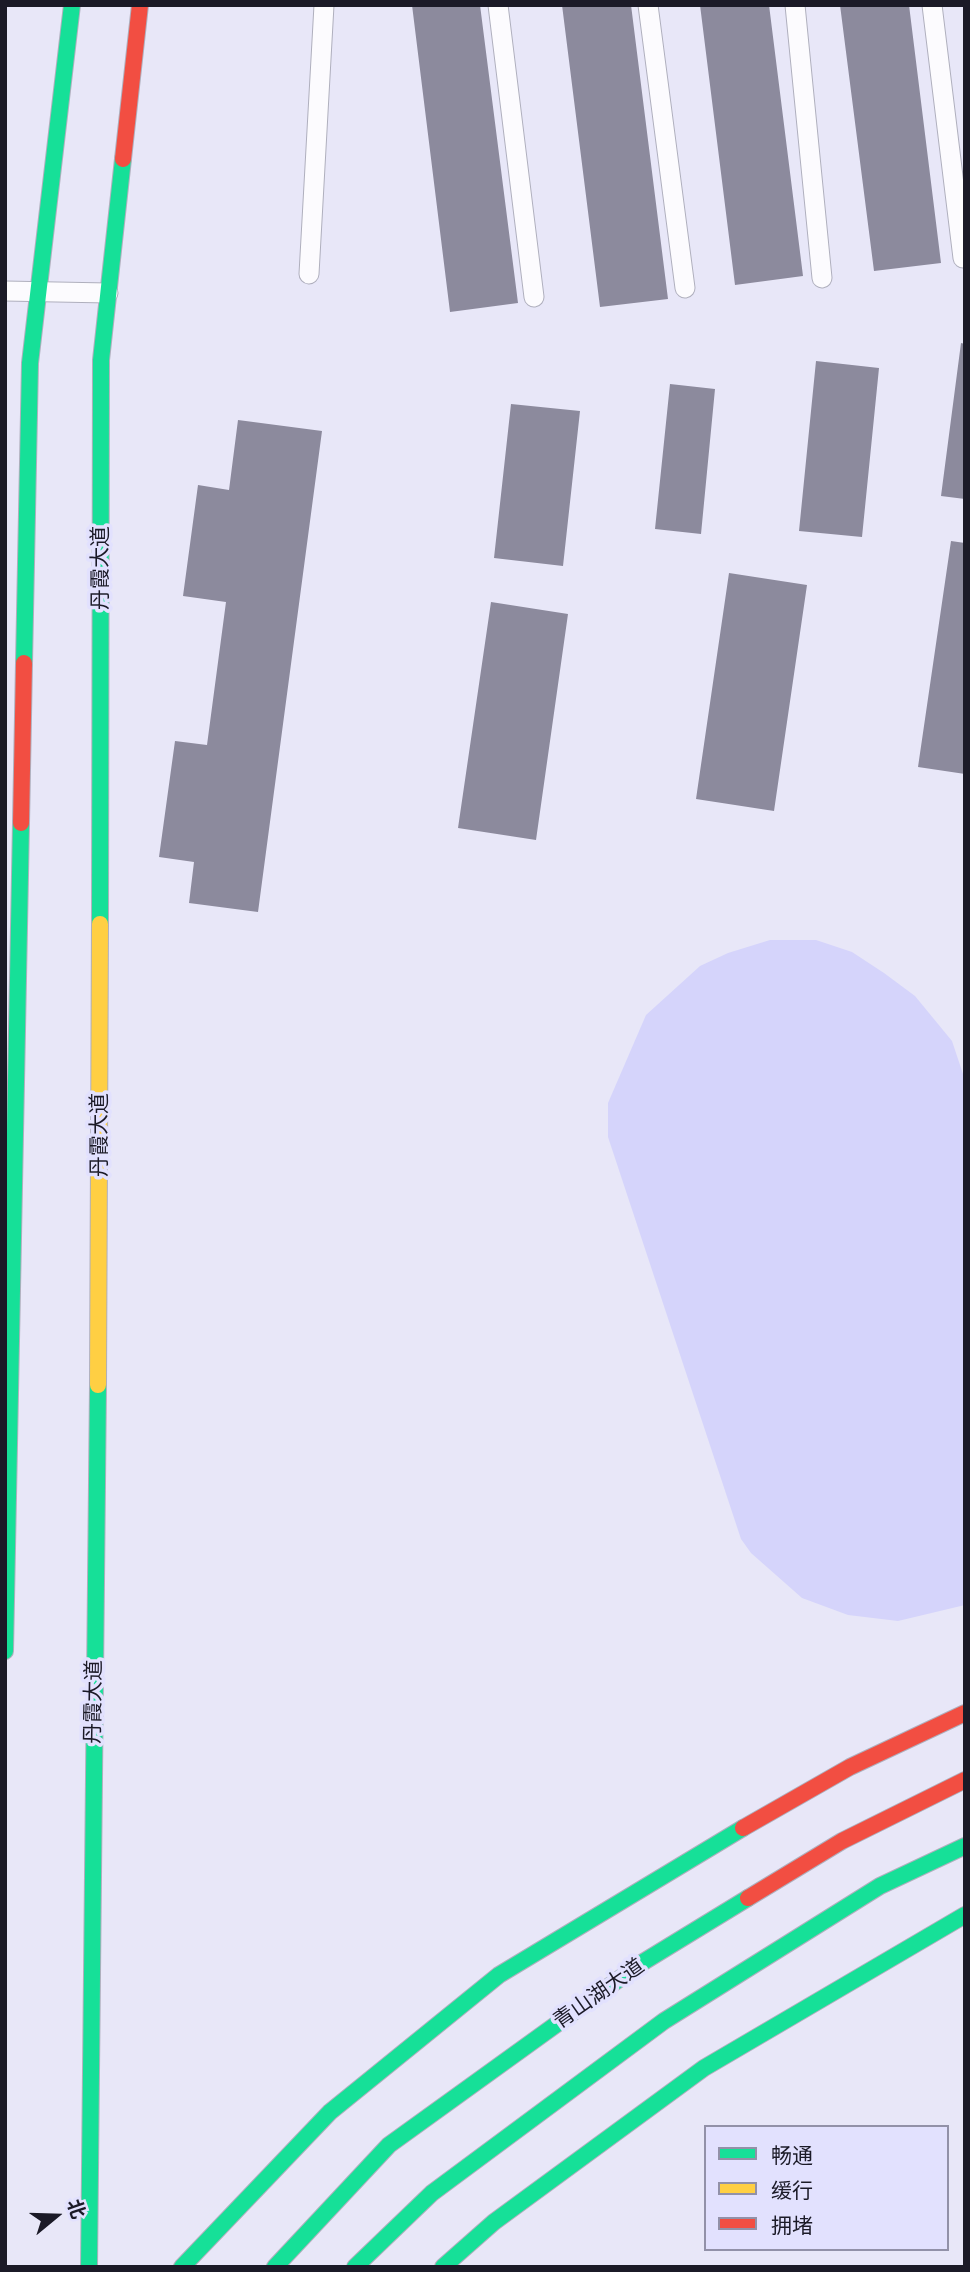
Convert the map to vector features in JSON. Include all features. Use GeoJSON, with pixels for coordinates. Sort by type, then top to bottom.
{"type":"FeatureCollection","features":[{"type":"Feature","properties":{"kind":"main road"},"geometry":{"type":"LineString","coordinates":[[5,1651],[30,376],[72,5]]}},
{"type":"Feature","properties":{"kind":"main road","name":"丹霞大道"},"geometry":{"type":"LineString","coordinates":[[89,2267],[100,1146],[101,360],[140,5]]}},
{"type":"Feature","properties":{"kind":"main road"},"geometry":{"type":"LineString","coordinates":[[182,2267],[330,2112],[499,1975],[675,1866],[838,1773],[965,1713]]}},
{"type":"Feature","properties":{"kind":"main road","name":"青山湖大道"},"geometry":{"type":"LineString","coordinates":[[275,2267],[389,2145],[640,1964],[842,1841],[965,1780]]}},
{"type":"Feature","properties":{"kind":"main road"},"geometry":{"type":"LineString","coordinates":[[355,2267],[432,2193],[664,2021],[880,1886],[965,1846]]}},
{"type":"Feature","properties":{"kind":"main road"},"geometry":{"type":"LineString","coordinates":[[443,2267],[494,2222],[704,2068],[965,1915]]}},
{"type":"Feature","properties":{"kind":"lane"},"geometry":{"type":"LineString","coordinates":[[309,274],[324,5]]}},
{"type":"Feature","properties":{"kind":"lane"},"geometry":{"type":"LineString","coordinates":[[498,5],[534,297]]}},
{"type":"Feature","properties":{"kind":"lane"},"geometry":{"type":"LineString","coordinates":[[648,5],[685,288]]}},
{"type":"Feature","properties":{"kind":"lane"},"geometry":{"type":"LineString","coordinates":[[794,5],[822,278]]}},
{"type":"Feature","properties":{"kind":"lane"},"geometry":{"type":"LineString","coordinates":[[932,5],[963,258]]}},
{"type":"Feature","properties":{"kind":"lane"},"geometry":{"type":"LineString","coordinates":[[5,291],[108,293]]}},
{"type":"Feature","properties":{"kind":"shaded area"},"geometry":{"type":"Polygon","coordinates":[[[770,940],[816,940],[852,952],[884,973],[915,996],[952,1041],[965,1080],[965,1605],[898,1621],[848,1615],[802,1598],[751,1553],[741,1539],[608,1137],[608,1103],[646,1015],[700,966],[728,953],[770,940]]]}},
{"type":"Feature","properties":{"kind":"building"},"geometry":{"type":"Polygon","coordinates":[[[412,5],[480,5],[518,303],[450,312],[412,5]]]}},
{"type":"Feature","properties":{"kind":"building"},"geometry":{"type":"Polygon","coordinates":[[[562,5],[631,5],[668,299],[600,307],[562,5]]]}},
{"type":"Feature","properties":{"kind":"building"},"geometry":{"type":"Polygon","coordinates":[[[700,5],[769,5],[803,276],[735,285],[700,5]]]}},
{"type":"Feature","properties":{"kind":"building"},"geometry":{"type":"Polygon","coordinates":[[[840,5],[909,5],[941,263],[874,271],[840,5]]]}},
{"type":"Feature","properties":{"kind":"building"},"geometry":{"type":"Polygon","coordinates":[[[961,343],[965,344],[965,499],[941,496],[961,343]]]}},
{"type":"Feature","properties":{"kind":"building"},"geometry":{"type":"Polygon","coordinates":[[[816,361],[879,368],[862,537],[799,531],[816,361]]]}},
{"type":"Feature","properties":{"kind":"building"},"geometry":{"type":"Polygon","coordinates":[[[670,384],[715,389],[701,534],[655,529],[670,384]]]}},
{"type":"Feature","properties":{"kind":"building"},"geometry":{"type":"Polygon","coordinates":[[[511,404],[580,411],[563,566],[494,558],[511,404]]]}},
{"type":"Feature","properties":{"kind":"building"},"geometry":{"type":"Polygon","coordinates":[[[238,420],[322,431],[258,912],[189,903],[194,862],[159,857],[175,741],[207,745],[226,602],[183,596],[198,485],[229,490],[238,420]]]}},
{"type":"Feature","properties":{"kind":"building"},"geometry":{"type":"Polygon","coordinates":[[[951,541],[965,543],[965,774],[918,767],[951,541]]]}},
{"type":"Feature","properties":{"kind":"building"},"geometry":{"type":"Polygon","coordinates":[[[729,573],[807,585],[774,811],[696,799],[729,573]]]}},
{"type":"Feature","properties":{"kind":"building"},"geometry":{"type":"Polygon","coordinates":[[[491,602],[568,614],[536,840],[458,828],[491,602]]]}},
{"type":"Feature","properties":{"kind":"traffic: fast"},"geometry":{"type":"LineString","coordinates":[[24,663],[30,363],[72,5]]}},
{"type":"Feature","properties":{"kind":"traffic: fast"},"geometry":{"type":"LineString","coordinates":[[100,924],[101,360],[123,159]]}},
{"type":"Feature","properties":{"kind":"traffic: fast"},"geometry":{"type":"LineString","coordinates":[[5,1651],[21,823]]}},
{"type":"Feature","properties":{"kind":"traffic: fast"},"geometry":{"type":"LineString","coordinates":[[89,2267],[98,1385]]}},
{"type":"Feature","properties":{"kind":"traffic: fast"},"geometry":{"type":"LineString","coordinates":[[182,2267],[330,2112],[499,1975],[743,1828]]}},
{"type":"Feature","properties":{"kind":"traffic: fast"},"geometry":{"type":"LineString","coordinates":[[355,2267],[432,2193],[664,2021],[880,1886],[965,1846]]}},
{"type":"Feature","properties":{"kind":"traffic: fast"},"geometry":{"type":"LineString","coordinates":[[275,2267],[389,2145],[640,1964],[748,1898]]}},
{"type":"Feature","properties":{"kind":"traffic: fast"},"geometry":{"type":"LineString","coordinates":[[443,2267],[494,2222],[704,2068],[965,1915]]}},
{"type":"Feature","properties":{"kind":"traffic: slow"},"geometry":{"type":"LineString","coordinates":[[98,1385],[100,924]]}},
{"type":"Feature","properties":{"kind":"traffic: jam"},"geometry":{"type":"LineString","coordinates":[[123,159],[140,5]]}},
{"type":"Feature","properties":{"kind":"traffic: jam"},"geometry":{"type":"LineString","coordinates":[[21,823],[24,663]]}},
{"type":"Feature","properties":{"kind":"traffic: jam"},"geometry":{"type":"LineString","coordinates":[[743,1828],[850,1767],[965,1713]]}},
{"type":"Feature","properties":{"kind":"traffic: jam"},"geometry":{"type":"LineString","coordinates":[[748,1898],[842,1841],[965,1780]]}}]}
